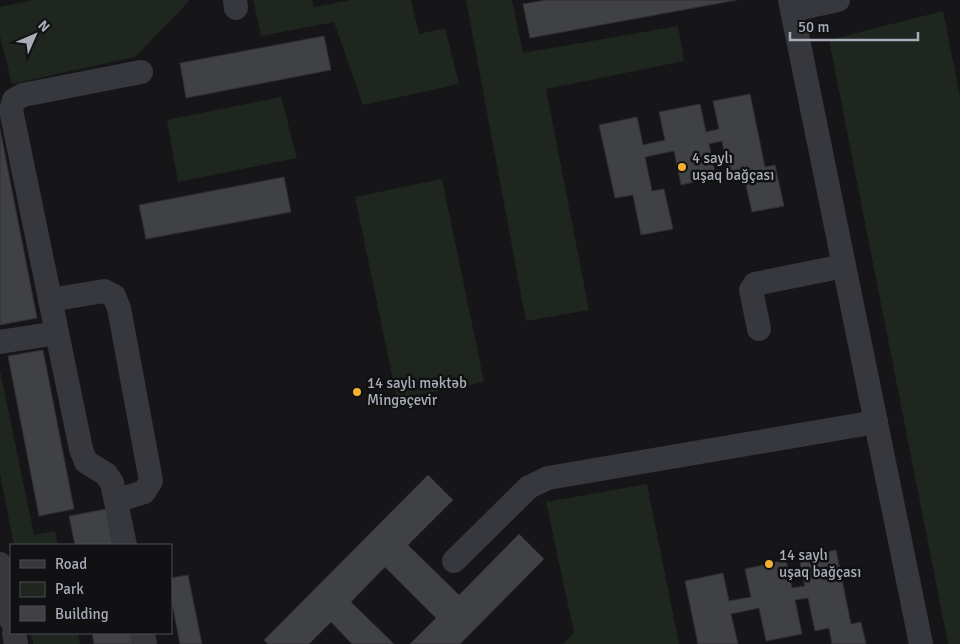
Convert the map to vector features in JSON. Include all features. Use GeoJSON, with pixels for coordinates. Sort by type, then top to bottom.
{"type":"FeatureCollection","features":[{"type":"Feature","properties":{"kind":"street"},"geometry":{"type":"LineString","coordinates":[[838,0],[791,5],[921,644]]}},
{"type":"Feature","properties":{"kind":"street"},"geometry":{"type":"LineString","coordinates":[[125,544],[112,483],[106,474],[86,462],[81,449],[12,110],[14,100],[22,95],[141,72]]}},
{"type":"Feature","properties":{"kind":"street"},"geometry":{"type":"LineString","coordinates":[[759,329],[751,290],[755,284],[844,266]]}},
{"type":"Feature","properties":{"kind":"street"},"geometry":{"type":"LineString","coordinates":[[50,300],[104,291],[114,296],[120,308],[151,481],[144,492],[116,501]]}},
{"type":"Feature","properties":{"kind":"street"},"geometry":{"type":"LineString","coordinates":[[0,342],[58,333]]}},
{"type":"Feature","properties":{"kind":"street"},"geometry":{"type":"LineString","coordinates":[[454,561],[530,487],[548,478],[876,422]]}},
{"type":"Feature","properties":{"kind":"street"},"geometry":{"type":"LineString","coordinates":[[0,564],[10,615]]}},
{"type":"Feature","properties":{"kind":"green space"},"geometry":{"type":"Polygon","coordinates":[[[34,0],[190,0],[135,57],[12,84],[0,36],[0,7],[34,0]]]}},
{"type":"Feature","properties":{"kind":"green space"},"geometry":{"type":"Polygon","coordinates":[[[253,0],[312,0],[314,7],[351,0],[411,0],[419,34],[445,28],[459,84],[363,105],[334,22],[261,36],[253,0]]]}},
{"type":"Feature","properties":{"kind":"green space"},"geometry":{"type":"Polygon","coordinates":[[[466,0],[512,0],[523,53],[678,26],[684,61],[546,89],[589,310],[526,321],[466,0]]]}},
{"type":"Feature","properties":{"kind":"green space"},"geometry":{"type":"Polygon","coordinates":[[[943,11],[960,96],[960,644],[948,644],[829,40],[943,11]]]}},
{"type":"Feature","properties":{"kind":"green space"},"geometry":{"type":"Polygon","coordinates":[[[281,97],[297,158],[178,182],[167,120],[281,97]]]}},
{"type":"Feature","properties":{"kind":"green space"},"geometry":{"type":"Polygon","coordinates":[[[442,179],[484,382],[397,399],[355,197],[442,179]]]}},
{"type":"Feature","properties":{"kind":"green space"},"geometry":{"type":"Polygon","coordinates":[[[0,370],[34,535],[55,531],[58,544],[14,544],[0,474],[0,370]]]}},
{"type":"Feature","properties":{"kind":"green space"},"geometry":{"type":"Polygon","coordinates":[[[647,484],[679,644],[563,644],[574,633],[546,502],[647,484]]]}},
{"type":"Feature","properties":{"kind":"green space"},"geometry":{"type":"Polygon","coordinates":[[[31,634],[78,634],[80,644],[33,644],[31,634]]]}},
{"type":"Feature","properties":{"kind":"building"},"geometry":{"type":"Polygon","coordinates":[[[546,0],[737,0],[530,38],[523,4],[546,0]]]}},
{"type":"Feature","properties":{"kind":"building"},"geometry":{"type":"Polygon","coordinates":[[[324,36],[331,70],[186,98],[180,63],[324,36]]]}},
{"type":"Feature","properties":{"kind":"building"},"geometry":{"type":"Polygon","coordinates":[[[750,94],[765,167],[775,165],[784,206],[752,212],[743,172],[729,175],[722,141],[709,144],[716,177],[681,185],[674,151],[645,157],[652,191],[664,189],[673,229],[641,235],[633,195],[615,198],[599,125],[637,117],[643,145],[665,140],[659,112],[700,104],[706,132],[719,129],[713,101],[750,94]]]}},
{"type":"Feature","properties":{"kind":"building"},"geometry":{"type":"Polygon","coordinates":[[[0,129],[37,318],[0,325],[0,129]]]}},
{"type":"Feature","properties":{"kind":"building"},"geometry":{"type":"Polygon","coordinates":[[[284,177],[291,212],[146,239],[139,205],[284,177]]]}},
{"type":"Feature","properties":{"kind":"building"},"geometry":{"type":"Polygon","coordinates":[[[43,350],[74,509],[39,516],[8,356],[43,350]]]}},
{"type":"Feature","properties":{"kind":"building"},"geometry":{"type":"Polygon","coordinates":[[[428,475],[453,500],[408,545],[459,595],[519,534],[544,559],[460,644],[410,644],[436,618],[385,567],[351,602],[394,644],[352,644],[331,622],[309,644],[268,644],[264,640],[428,475]]]}},
{"type":"Feature","properties":{"kind":"building"},"geometry":{"type":"Polygon","coordinates":[[[106,509],[113,544],[75,544],[69,516],[106,509]]]}},
{"type":"Feature","properties":{"kind":"building"},"geometry":{"type":"Polygon","coordinates":[[[836,550],[851,624],[861,622],[866,644],[832,644],[829,628],[815,631],[808,598],[795,600],[802,634],[766,641],[759,608],[731,614],[738,644],[698,644],[685,581],[723,573],[729,601],[751,597],[745,569],[786,560],[792,588],[805,586],[799,558],[836,550]]]}},
{"type":"Feature","properties":{"kind":"building"},"geometry":{"type":"Polygon","coordinates":[[[188,575],[202,644],[180,644],[172,603],[172,578],[188,575]]]}},
{"type":"Feature","properties":{"kind":"building"},"geometry":{"type":"Polygon","coordinates":[[[92,634],[131,634],[133,644],[94,644],[92,634]]]}},
{"type":"Feature","properties":{"kind":"place","name":"4 saylı uşaq bağçası"},"geometry":{"type":"Point","coordinates":[682,167]}},
{"type":"Feature","properties":{"kind":"place","name":"14 saylı məktəb Mingəçevir"},"geometry":{"type":"Point","coordinates":[357,392]}},
{"type":"Feature","properties":{"kind":"place","name":"14 saylı uşaq bağçası"},"geometry":{"type":"Point","coordinates":[769,564]}}]}
